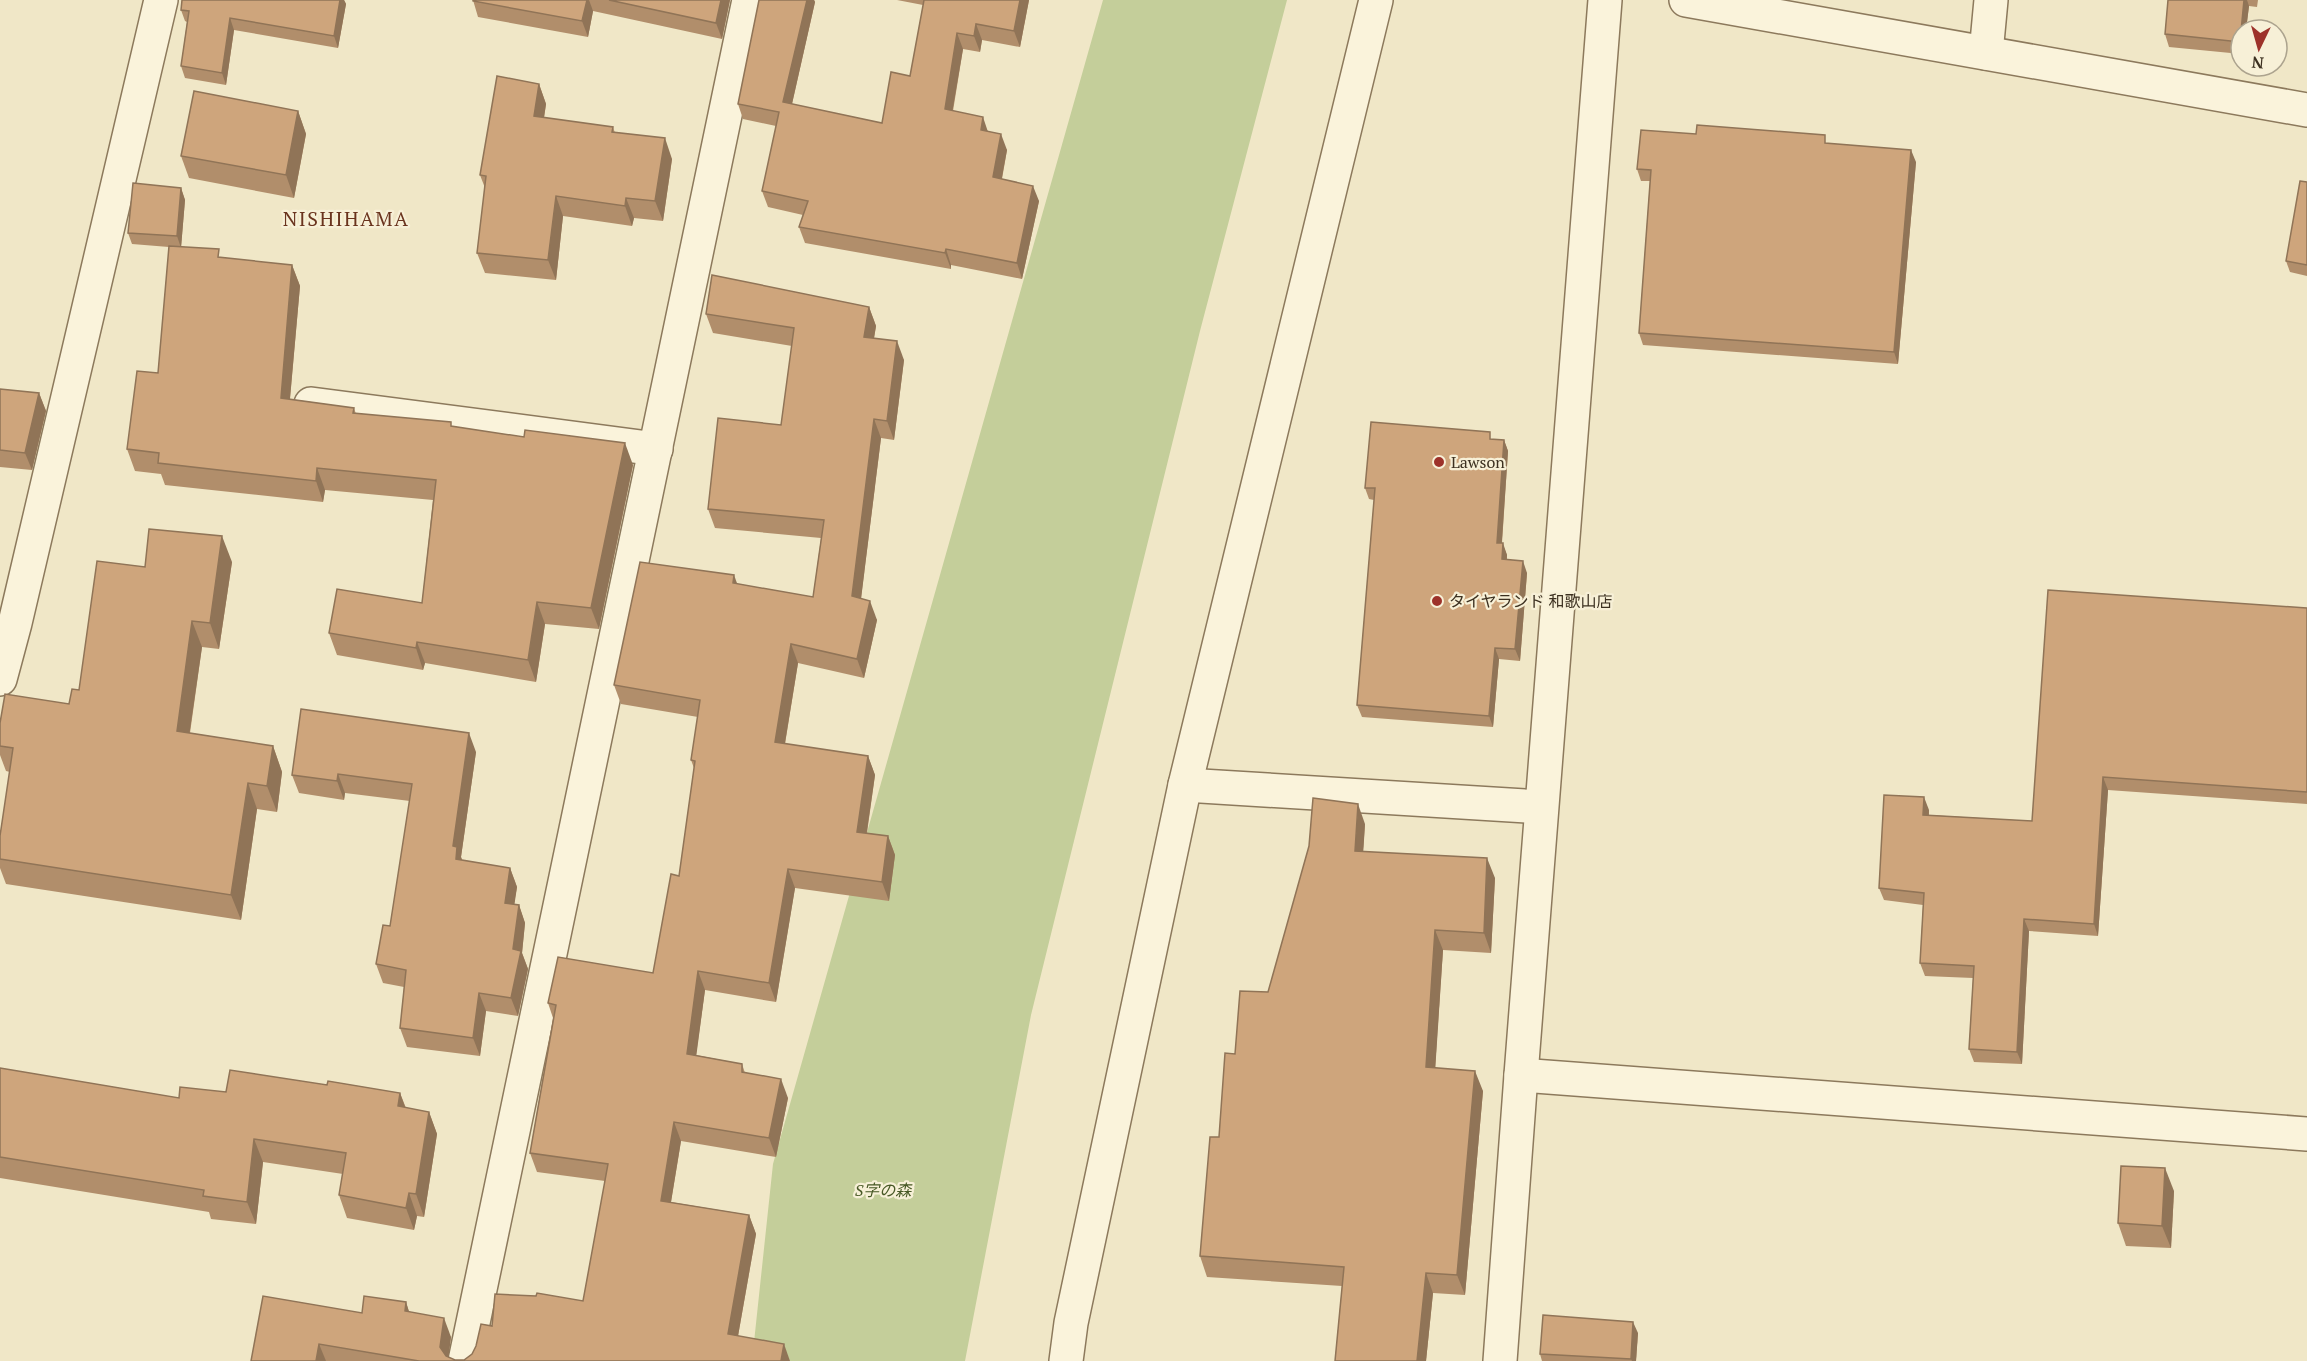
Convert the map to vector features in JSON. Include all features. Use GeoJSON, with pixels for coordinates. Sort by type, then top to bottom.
{"type":"FeatureCollection","features":[{"type":"Feature","properties":{"kind":"street"},"geometry":{"type":"LineString","coordinates":[[0,679],[161,0]]}},
{"type":"Feature","properties":{"kind":"street"},"geometry":{"type":"LineString","coordinates":[[465,1361],[749,0]]}},
{"type":"Feature","properties":{"kind":"street"},"geometry":{"type":"LineString","coordinates":[[1066,1361],[1074,1311],[1185,785],[1376,0]]}},
{"type":"Feature","properties":{"kind":"street"},"geometry":{"type":"LineString","coordinates":[[1500,1361],[1605,0]]}},
{"type":"Feature","properties":{"kind":"street"},"geometry":{"type":"LineString","coordinates":[[1686,0],[2307,110]]}},
{"type":"Feature","properties":{"kind":"street"},"geometry":{"type":"LineString","coordinates":[[1986,53],[1991,0]]}},
{"type":"Feature","properties":{"kind":"street"},"geometry":{"type":"LineString","coordinates":[[311,404],[656,449]]}},
{"type":"Feature","properties":{"kind":"street"},"geometry":{"type":"LineString","coordinates":[[1185,785],[1541,807]]}},
{"type":"Feature","properties":{"kind":"street"},"geometry":{"type":"LineString","coordinates":[[1521,1075],[2307,1134]]}},
{"type":"Feature","properties":{"kind":"green space","name":"S字の森"},"geometry":{"type":"Polygon","coordinates":[[[1103,0],[1287,0],[1200,331],[1031,1015],[965,1361],[752,1361],[773,1164],[1103,0]]]}},
{"type":"Feature","properties":{"kind":"building"},"geometry":{"type":"Polygon","coordinates":[[[182,0],[340,0],[334,36],[230,18],[222,73],[181,66],[189,11],[181,10],[182,0]]]}},
{"type":"Feature","properties":{"kind":"building"},"geometry":{"type":"Polygon","coordinates":[[[473,0],[587,0],[582,21],[473,0]]]}},
{"type":"Feature","properties":{"kind":"building"},"geometry":{"type":"Polygon","coordinates":[[[609,0],[721,0],[716,23],[609,0]]]}},
{"type":"Feature","properties":{"kind":"building"},"geometry":{"type":"Polygon","coordinates":[[[759,0],[807,0],[783,102],[882,123],[891,72],[910,76],[924,0],[1020,0],[1014,31],[976,24],[974,36],[957,33],[945,109],[983,117],[981,130],[1001,134],[993,177],[1033,186],[1017,263],[946,249],[945,253],[799,227],[808,201],[762,191],[779,112],[738,104],[759,0]]]}},
{"type":"Feature","properties":{"kind":"building"},"geometry":{"type":"Polygon","coordinates":[[[2168,0],[2244,0],[2242,18],[2229,18],[2229,41],[2165,34],[2168,0]]]}},
{"type":"Feature","properties":{"kind":"building"},"geometry":{"type":"Polygon","coordinates":[[[497,76],[539,84],[534,116],[613,127],[612,132],[665,138],[655,201],[626,198],[625,206],[556,196],[548,260],[477,253],[486,176],[480,175],[497,76]]]}},
{"type":"Feature","properties":{"kind":"building"},"geometry":{"type":"Polygon","coordinates":[[[194,91],[298,111],[286,175],[181,156],[194,91]]]}},
{"type":"Feature","properties":{"kind":"building"},"geometry":{"type":"Polygon","coordinates":[[[1697,125],[1825,135],[1825,143],[1911,150],[1894,352],[1639,333],[1651,170],[1637,169],[1641,130],[1696,134],[1697,125]]]}},
{"type":"Feature","properties":{"kind":"building"},"geometry":{"type":"Polygon","coordinates":[[[2300,181],[2307,182],[2307,265],[2286,261],[2300,181]]]}},
{"type":"Feature","properties":{"kind":"building"},"geometry":{"type":"Polygon","coordinates":[[[133,183],[181,188],[177,236],[128,233],[133,183]]]}},
{"type":"Feature","properties":{"kind":"building"},"geometry":{"type":"Polygon","coordinates":[[[169,246],[219,249],[218,257],[292,265],[281,398],[354,408],[353,413],[451,422],[451,426],[524,437],[525,430],[625,443],[591,608],[537,602],[528,660],[417,642],[416,648],[329,633],[337,589],[422,603],[436,480],[317,468],[316,481],[158,463],[159,453],[127,449],[137,371],[158,373],[169,246]]]}},
{"type":"Feature","properties":{"kind":"building"},"geometry":{"type":"Polygon","coordinates":[[[712,275],[869,307],[864,337],[897,341],[887,421],[874,419],[852,596],[870,601],[857,659],[791,644],[775,742],[868,756],[857,832],[888,836],[882,882],[788,869],[769,983],[698,971],[687,1054],[742,1064],[742,1072],[781,1079],[769,1138],[674,1122],[661,1201],[749,1215],[728,1334],[784,1344],[781,1361],[419,1361],[319,1344],[316,1361],[251,1361],[263,1296],[362,1313],[364,1296],[406,1302],[405,1311],[444,1318],[440,1347],[446,1356],[455,1360],[464,1360],[472,1354],[481,1324],[492,1326],[495,1294],[536,1296],[537,1293],[583,1301],[608,1164],[530,1153],[556,1005],[548,1003],[558,957],[653,973],[671,874],[679,876],[695,761],[691,760],[700,700],[614,685],[640,562],[734,575],[733,583],[813,597],[824,520],[708,509],[718,418],[781,425],[794,328],[706,314],[712,275]]]}},
{"type":"Feature","properties":{"kind":"building"},"geometry":{"type":"Polygon","coordinates":[[[0,389],[39,393],[25,453],[0,450],[0,389]]]}},
{"type":"Feature","properties":{"kind":"building"},"geometry":{"type":"Polygon","coordinates":[[[1371,422],[1490,432],[1490,439],[1504,440],[1497,543],[1503,543],[1502,559],[1523,561],[1515,649],[1495,648],[1489,716],[1357,705],[1375,488],[1365,488],[1371,422]]]}},
{"type":"Feature","properties":{"kind":"building"},"geometry":{"type":"Polygon","coordinates":[[[149,529],[222,536],[210,623],[192,621],[177,731],[273,746],[267,786],[248,783],[231,895],[0,859],[0,836],[13,748],[0,746],[0,723],[5,694],[69,704],[72,689],[79,690],[97,561],[145,567],[149,529]]]}},
{"type":"Feature","properties":{"kind":"building"},"geometry":{"type":"Polygon","coordinates":[[[2048,590],[2307,608],[2307,792],[2103,777],[2094,924],[2024,919],[2017,1052],[1969,1049],[1974,966],[1920,963],[1924,893],[1879,888],[1884,795],[1924,797],[1923,815],[2032,821],[2048,590]]]}},
{"type":"Feature","properties":{"kind":"building"},"geometry":{"type":"Polygon","coordinates":[[[301,709],[469,733],[453,846],[457,847],[456,859],[510,868],[505,903],[519,905],[513,949],[521,951],[511,998],[479,993],[473,1038],[400,1028],[406,970],[376,964],[383,925],[390,926],[412,784],[338,774],[337,781],[292,775],[301,709]]]}},
{"type":"Feature","properties":{"kind":"building"},"geometry":{"type":"Polygon","coordinates":[[[1313,798],[1358,804],[1355,851],[1487,858],[1484,933],[1435,930],[1426,1067],[1475,1071],[1457,1275],[1426,1273],[1417,1361],[1335,1361],[1344,1267],[1200,1256],[1210,1137],[1219,1137],[1225,1053],[1235,1054],[1240,991],[1268,992],[1309,846],[1313,798]]]}},
{"type":"Feature","properties":{"kind":"building"},"geometry":{"type":"Polygon","coordinates":[[[0,1068],[179,1098],[180,1087],[226,1092],[230,1070],[327,1085],[328,1081],[400,1093],[398,1106],[429,1112],[416,1194],[409,1193],[406,1208],[339,1195],[346,1153],[254,1139],[247,1202],[203,1196],[204,1190],[0,1157],[0,1068]]]}},
{"type":"Feature","properties":{"kind":"building"},"geometry":{"type":"Polygon","coordinates":[[[2121,1166],[2165,1168],[2162,1226],[2118,1223],[2121,1166]]]}},
{"type":"Feature","properties":{"kind":"building"},"geometry":{"type":"Polygon","coordinates":[[[1543,1315],[1633,1322],[1631,1359],[1540,1354],[1543,1315]]]}},
{"type":"Feature","properties":{"kind":"place","name":"Lawson"},"geometry":{"type":"Point","coordinates":[1439,462]}},
{"type":"Feature","properties":{"kind":"place","name":"タイヤランド 和歌山店"},"geometry":{"type":"Point","coordinates":[1437,601]}},
{"type":"Feature","properties":{"kind":"district","name":"NISHIHAMA"},"geometry":{"type":"Point","coordinates":[346,219]}}]}
